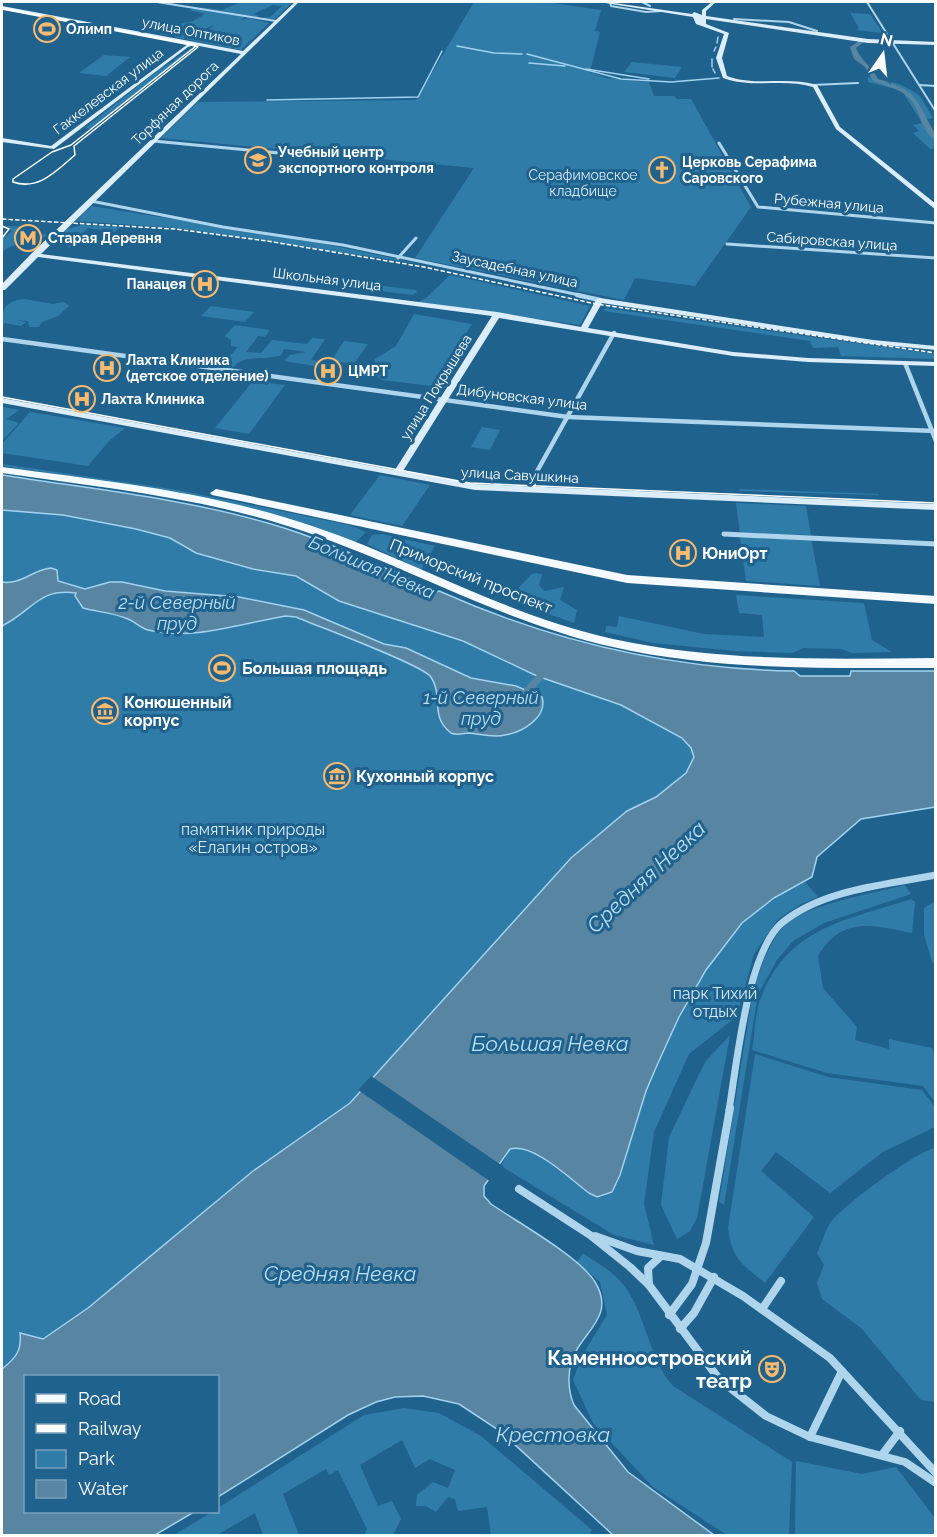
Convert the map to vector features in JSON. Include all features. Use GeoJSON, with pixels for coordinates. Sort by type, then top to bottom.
{"type":"FeatureCollection","features":[{"type":"Feature","properties":{"kind":"main road","name":"Торфяная дорога"},"geometry":{"type":"LineString","coordinates":[[2,288],[297,2]]}},
{"type":"Feature","properties":{"kind":"main road"},"geometry":{"type":"LineString","coordinates":[[601,2],[892,41],[936,42]]}},
{"type":"Feature","properties":{"kind":"main road"},"geometry":{"type":"LineString","coordinates":[[617,2],[695,14]]}},
{"type":"Feature","properties":{"kind":"main road"},"geometry":{"type":"LineString","coordinates":[[714,2],[703,15],[703,22],[728,34],[719,58],[722,72],[727,78],[812,84],[819,90],[838,128],[936,208]]}},
{"type":"Feature","properties":{"kind":"main road"},"geometry":{"type":"LineString","coordinates":[[698,6],[695,14],[698,23],[713,27]]}},
{"type":"Feature","properties":{"kind":"main road","name":"улица Оптиков"},"geometry":{"type":"LineString","coordinates":[[2,8],[244,53]]}},
{"type":"Feature","properties":{"kind":"main road"},"geometry":{"type":"LineString","coordinates":[[703,15],[892,41]]}},
{"type":"Feature","properties":{"kind":"main road","name":"Гаккелевская улица"},"geometry":{"type":"LineString","coordinates":[[2,141],[52,148],[193,44]]}},
{"type":"Feature","properties":{"kind":"main road","name":"Школьная улица"},"geometry":{"type":"LineString","coordinates":[[35,255],[497,315],[733,354],[936,364]]}},
{"type":"Feature","properties":{"kind":"main road"},"geometry":{"type":"LineString","coordinates":[[584,328],[600,300]]}},
{"type":"Feature","properties":{"kind":"main road","name":"Заусадебная улица"},"geometry":{"type":"LineString","coordinates":[[600,300],[845,338],[936,348]]}},
{"type":"Feature","properties":{"kind":"main road","name":"улица Покрышева"},"geometry":{"type":"LineString","coordinates":[[399,471],[497,315]]}},
{"type":"Feature","properties":{"kind":"main road","name":"улица Савушкина"},"geometry":{"type":"LineString","coordinates":[[2,396],[474,487],[936,501]]}},
{"type":"Feature","properties":{"kind":"main road","name":"улица Савушкина"},"geometry":{"type":"LineString","coordinates":[[2,401],[399,471]]}},
{"type":"Feature","properties":{"kind":"main road","name":"Приморский проспект"},"geometry":{"type":"LineString","coordinates":[[2,461],[201,490],[627,579],[936,600]]}},
{"type":"Feature","properties":{"kind":"main road","name":"Приморский проспект"},"geometry":{"type":"LineString","coordinates":[[2,470],[174,495],[225,505],[311,530],[508,612],[613,643],[684,656],[741,661],[936,663]]}},
{"type":"Feature","properties":{"kind":"main road","name":"улица Савушкина"},"geometry":{"type":"LineString","coordinates":[[533,487],[936,507]]}},
{"type":"Feature","properties":{"kind":"main road"},"geometry":{"type":"LineString","coordinates":[[368,552],[364,545],[366,538],[374,532],[389,530]]}},
{"type":"Feature","properties":{"kind":"street"},"geometry":{"type":"LineString","coordinates":[[158,2],[276,21]]}},
{"type":"Feature","properties":{"kind":"street"},"geometry":{"type":"LineString","coordinates":[[642,2],[650,6]]}},
{"type":"Feature","properties":{"kind":"street"},"geometry":{"type":"LineString","coordinates":[[867,2],[936,112]]}},
{"type":"Feature","properties":{"kind":"street"},"geometry":{"type":"LineString","coordinates":[[812,84],[858,83]]}},
{"type":"Feature","properties":{"kind":"street"},"geometry":{"type":"LineString","coordinates":[[919,85],[936,86]]}},
{"type":"Feature","properties":{"kind":"street"},"geometry":{"type":"LineString","coordinates":[[153,141],[321,157]]}},
{"type":"Feature","properties":{"kind":"street","name":"Рубежная улица"},"geometry":{"type":"LineString","coordinates":[[719,143],[759,207],[936,223]]}},
{"type":"Feature","properties":{"kind":"street","name":"Заусадебная улица"},"geometry":{"type":"LineString","coordinates":[[91,201],[398,258],[600,300]]}},
{"type":"Feature","properties":{"kind":"street"},"geometry":{"type":"LineString","coordinates":[[398,258],[416,237]]}},
{"type":"Feature","properties":{"kind":"street","name":"Сабировская улица"},"geometry":{"type":"LineString","coordinates":[[727,244],[936,258]]}},
{"type":"Feature","properties":{"kind":"street"},"geometry":{"type":"LineString","coordinates":[[533,487],[535,475],[614,333]]}},
{"type":"Feature","properties":{"kind":"street","name":"Дибуновская улица"},"geometry":{"type":"LineString","coordinates":[[2,339],[568,417],[933,431]]}},
{"type":"Feature","properties":{"kind":"street"},"geometry":{"type":"LineString","coordinates":[[905,363],[936,441]]}},
{"type":"Feature","properties":{"kind":"street"},"geometry":{"type":"LineString","coordinates":[[724,534],[936,544]]}},
{"type":"Feature","properties":{"kind":"street"},"geometry":{"type":"LineString","coordinates":[[669,1315],[687,1292],[699,1268],[706,1243],[750,992],[760,957],[782,923],[806,909],[832,899],[936,875]]}},
{"type":"Feature","properties":{"kind":"street"},"geometry":{"type":"LineString","coordinates":[[519,1189],[590,1235],[649,1286],[703,1362],[740,1397],[766,1416],[789,1429],[810,1437],[882,1455],[918,1468],[936,1483]]}},
{"type":"Feature","properties":{"kind":"street"},"geometry":{"type":"LineString","coordinates":[[590,1235],[660,1257],[680,1259],[714,1276],[762,1309],[830,1358],[900,1431],[936,1473]]}},
{"type":"Feature","properties":{"kind":"street"},"geometry":{"type":"LineString","coordinates":[[649,1286],[648,1268],[660,1257]]}},
{"type":"Feature","properties":{"kind":"street"},"geometry":{"type":"LineString","coordinates":[[680,1329],[694,1313],[714,1276]]}},
{"type":"Feature","properties":{"kind":"street"},"geometry":{"type":"LineString","coordinates":[[762,1309],[781,1281]]}},
{"type":"Feature","properties":{"kind":"street"},"geometry":{"type":"LineString","coordinates":[[810,1437],[842,1371]]}},
{"type":"Feature","properties":{"kind":"street"},"geometry":{"type":"LineString","coordinates":[[882,1455],[900,1431]]}},
{"type":"Feature","properties":{"kind":"green space"},"geometry":{"type":"Polygon","coordinates":[[[241,2],[293,2],[275,19],[259,18],[270,17],[282,6],[273,5],[253,14],[260,16],[256,17],[197,7],[222,10],[241,2]]]}},
{"type":"Feature","properties":{"kind":"green space","name":"Серафимовское кладбище"},"geometry":{"type":"Polygon","coordinates":[[[474,2],[546,2],[601,10],[595,31],[600,32],[590,72],[607,78],[649,82],[654,96],[691,99],[751,207],[695,286],[635,278],[624,300],[415,258],[474,168],[161,138],[198,102],[416,100],[474,2]]]}},
{"type":"Feature","properties":{"kind":"green space"},"geometry":{"type":"Polygon","coordinates":[[[194,8],[245,17],[241,20],[249,18],[269,23],[241,50],[185,39],[201,36],[214,25],[183,39],[160,34],[165,27],[193,21],[205,14],[189,10],[194,8]]]}},
{"type":"Feature","properties":{"kind":"green space"},"geometry":{"type":"Polygon","coordinates":[[[850,13],[870,14],[883,33],[856,30],[859,28],[850,13]]]}},
{"type":"Feature","properties":{"kind":"green space"},"geometry":{"type":"Polygon","coordinates":[[[191,49],[91,129],[85,128],[162,67],[191,49]]]}},
{"type":"Feature","properties":{"kind":"green space"},"geometry":{"type":"Polygon","coordinates":[[[104,55],[130,57],[106,76],[79,73],[104,55]]]}},
{"type":"Feature","properties":{"kind":"green space"},"geometry":{"type":"Polygon","coordinates":[[[632,62],[682,67],[675,78],[624,72],[632,62]]]}},
{"type":"Feature","properties":{"kind":"green space"},"geometry":{"type":"Polygon","coordinates":[[[868,77],[899,84],[920,96],[933,118],[926,119],[935,135],[935,148],[930,149],[913,133],[919,131],[913,125],[922,123],[902,91],[868,82],[868,77]]]}},
{"type":"Feature","properties":{"kind":"green space"},"geometry":{"type":"Polygon","coordinates":[[[91,206],[311,241],[420,264],[177,228],[76,221],[91,206]]]}},
{"type":"Feature","properties":{"kind":"green space"},"geometry":{"type":"Polygon","coordinates":[[[82,225],[120,227],[115,232],[88,228],[69,248],[62,234],[67,229],[82,225]]]}},
{"type":"Feature","properties":{"kind":"green space"},"geometry":{"type":"Polygon","coordinates":[[[6,226],[33,227],[25,235],[48,234],[43,238],[7,248],[2,252],[2,239],[12,231],[6,226]]]}},
{"type":"Feature","properties":{"kind":"green space"},"geometry":{"type":"Polygon","coordinates":[[[450,275],[590,306],[580,325],[418,302],[426,298],[450,275]]]}},
{"type":"Feature","properties":{"kind":"green space"},"geometry":{"type":"Polygon","coordinates":[[[358,283],[416,290],[417,292],[413,295],[354,288],[358,283]]]}},
{"type":"Feature","properties":{"kind":"green space"},"geometry":{"type":"Polygon","coordinates":[[[24,299],[53,304],[64,302],[69,306],[58,316],[42,322],[39,327],[29,327],[28,321],[15,320],[26,322],[21,326],[5,323],[2,326],[2,314],[6,306],[24,299]]]}},
{"type":"Feature","properties":{"kind":"green space"},"geometry":{"type":"Polygon","coordinates":[[[211,306],[254,312],[245,322],[201,316],[211,306]]]}},
{"type":"Feature","properties":{"kind":"green space"},"geometry":{"type":"Polygon","coordinates":[[[605,308],[935,354],[935,359],[841,356],[838,347],[813,348],[810,341],[604,311],[605,308]]]}},
{"type":"Feature","properties":{"kind":"green space"},"geometry":{"type":"Polygon","coordinates":[[[414,314],[472,324],[431,386],[382,380],[372,372],[375,359],[396,346],[414,314]]]}},
{"type":"Feature","properties":{"kind":"green space"},"geometry":{"type":"Polygon","coordinates":[[[235,325],[270,330],[265,337],[258,336],[246,352],[261,353],[272,340],[307,344],[312,338],[325,339],[311,360],[325,362],[322,367],[284,361],[290,355],[306,352],[284,349],[281,355],[243,360],[233,367],[201,362],[204,359],[223,359],[231,355],[238,347],[231,346],[231,340],[225,336],[235,325]]]}},
{"type":"Feature","properties":{"kind":"green space"},"geometry":{"type":"Polygon","coordinates":[[[344,341],[368,344],[354,364],[331,361],[344,341]]]}},
{"type":"Feature","properties":{"kind":"green space"},"geometry":{"type":"Polygon","coordinates":[[[253,381],[285,385],[249,434],[215,428],[253,381]]]}},
{"type":"Feature","properties":{"kind":"green space"},"geometry":{"type":"Polygon","coordinates":[[[2,407],[20,410],[6,419],[19,423],[2,441],[2,407]]]}},
{"type":"Feature","properties":{"kind":"green space"},"geometry":{"type":"Polygon","coordinates":[[[30,412],[125,428],[109,441],[88,466],[2,453],[2,444],[30,412]]]}},
{"type":"Feature","properties":{"kind":"green space"},"geometry":{"type":"Polygon","coordinates":[[[482,427],[500,430],[490,450],[471,447],[482,427]]]}},
{"type":"Feature","properties":{"kind":"green space"},"geometry":{"type":"Polygon","coordinates":[[[2,464],[178,490],[349,525],[366,532],[355,543],[311,527],[224,503],[137,486],[2,466],[2,464]]]}},
{"type":"Feature","properties":{"kind":"green space"},"geometry":{"type":"Polygon","coordinates":[[[380,475],[430,485],[402,526],[350,515],[380,475]]]}},
{"type":"Feature","properties":{"kind":"green space"},"geometry":{"type":"Polygon","coordinates":[[[739,489],[879,494],[879,495],[740,491],[739,489]]]}},
{"type":"Feature","properties":{"kind":"green space"},"geometry":{"type":"Polygon","coordinates":[[[736,503],[806,506],[811,535],[740,533],[736,503]]]}},
{"type":"Feature","properties":{"kind":"green space","name":"памятник природы «Елагин остров»"},"geometry":{"type":"Polygon","coordinates":[[[2,510],[63,515],[136,529],[170,538],[186,549],[296,576],[339,601],[463,641],[538,676],[621,705],[682,738],[691,748],[694,758],[686,773],[656,797],[627,811],[571,858],[350,1103],[253,1171],[88,1308],[43,1339],[22,1338],[18,1354],[2,1369],[2,510]]]}},
{"type":"Feature","properties":{"kind":"green space"},"geometry":{"type":"Polygon","coordinates":[[[382,534],[435,546],[421,570],[367,544],[372,535],[382,534]]]}},
{"type":"Feature","properties":{"kind":"green space"},"geometry":{"type":"Polygon","coordinates":[[[740,537],[811,538],[820,586],[746,581],[740,537]]]}},
{"type":"Feature","properties":{"kind":"green space"},"geometry":{"type":"Polygon","coordinates":[[[536,573],[542,574],[539,585],[544,591],[564,587],[560,600],[577,610],[574,623],[523,605],[519,587],[536,573]]]}},
{"type":"Feature","properties":{"kind":"green space"},"geometry":{"type":"Polygon","coordinates":[[[736,595],[864,603],[872,640],[892,652],[852,653],[841,649],[804,648],[792,653],[735,651],[653,643],[605,632],[606,626],[617,627],[619,616],[704,634],[764,637],[762,615],[739,613],[736,595]]]}},
{"type":"Feature","properties":{"kind":"green space","name":"парк Тихий отдых"},"geometry":{"type":"Polygon","coordinates":[[[805,882],[818,897],[801,904],[778,919],[754,954],[737,1016],[689,1054],[654,1132],[644,1204],[654,1245],[614,1235],[501,1166],[510,1149],[525,1149],[538,1155],[589,1193],[617,1184],[642,1103],[663,1049],[700,978],[714,957],[744,922],[773,900],[805,882]]]}},
{"type":"Feature","properties":{"kind":"green space"},"geometry":{"type":"Polygon","coordinates":[[[905,885],[911,894],[824,923],[793,941],[777,960],[758,994],[724,1205],[719,1202],[753,991],[770,947],[786,924],[796,917],[842,900],[905,885]]]}},
{"type":"Feature","properties":{"kind":"green space"},"geometry":{"type":"Polygon","coordinates":[[[911,899],[915,902],[912,933],[859,926],[837,934],[818,956],[823,988],[857,1027],[855,1040],[889,1049],[889,1039],[932,1048],[935,1058],[935,1102],[923,1086],[827,1073],[752,1050],[762,995],[774,972],[788,954],[823,929],[911,899]]]}},
{"type":"Feature","properties":{"kind":"green space"},"geometry":{"type":"Polygon","coordinates":[[[935,901],[935,964],[932,962],[924,934],[924,908],[935,901]]]}},
{"type":"Feature","properties":{"kind":"green space","name":"парк Тихий отдых"},"geometry":{"type":"Polygon","coordinates":[[[730,1035],[697,1218],[690,1231],[677,1239],[661,1205],[669,1137],[705,1062],[730,1035]]]}},
{"type":"Feature","properties":{"kind":"green space"},"geometry":{"type":"Polygon","coordinates":[[[755,1054],[828,1077],[922,1090],[935,1107],[935,1127],[883,1152],[830,1193],[776,1152],[761,1171],[814,1217],[765,1283],[739,1260],[732,1247],[728,1228],[755,1054]]]}},
{"type":"Feature","properties":{"kind":"green space"},"geometry":{"type":"Polygon","coordinates":[[[936,1148],[935,1402],[921,1400],[861,1328],[822,1299],[817,1283],[824,1265],[817,1253],[830,1223],[837,1215],[897,1169],[926,1151],[936,1148]]]}},
{"type":"Feature","properties":{"kind":"green space"},"geometry":{"type":"Polygon","coordinates":[[[583,1253],[613,1274],[630,1294],[658,1362],[673,1386],[792,1462],[789,1535],[727,1535],[653,1487],[593,1423],[573,1380],[583,1354],[607,1315],[600,1282],[577,1262],[583,1253]]]}},
{"type":"Feature","properties":{"kind":"green space"},"geometry":{"type":"Polygon","coordinates":[[[404,1408],[439,1413],[481,1436],[592,1530],[589,1535],[491,1535],[487,1507],[458,1511],[455,1499],[448,1497],[436,1512],[426,1506],[416,1506],[417,1495],[433,1482],[448,1488],[455,1470],[430,1459],[415,1468],[402,1440],[360,1465],[378,1506],[392,1501],[401,1519],[393,1535],[364,1535],[367,1529],[338,1470],[329,1475],[326,1469],[283,1494],[299,1535],[263,1535],[255,1513],[217,1535],[174,1535],[210,1513],[219,1513],[219,1507],[364,1415],[404,1408]]]}},
{"type":"Feature","properties":{"kind":"green space"},"geometry":{"type":"Polygon","coordinates":[[[796,1461],[862,1474],[896,1467],[935,1518],[935,1535],[795,1535],[796,1461]]]}},
{"type":"Feature","properties":{"kind":"water"},"geometry":{"type":"Polygon","coordinates":[[[2,475],[171,501],[238,515],[308,536],[415,581],[414,584],[434,593],[439,591],[525,625],[613,649],[702,665],[794,671],[800,676],[850,676],[851,671],[935,671],[935,807],[861,819],[817,857],[812,877],[774,898],[742,923],[706,970],[679,1017],[646,1091],[620,1175],[612,1192],[597,1197],[541,1157],[520,1149],[510,1149],[484,1186],[484,1196],[491,1204],[547,1240],[576,1262],[595,1282],[600,1293],[602,1303],[598,1320],[576,1351],[571,1364],[569,1385],[574,1405],[628,1472],[714,1535],[613,1535],[500,1431],[459,1404],[423,1396],[395,1397],[376,1402],[348,1415],[219,1496],[219,1375],[24,1375],[24,1513],[192,1513],[155,1535],[2,1535],[2,1369],[17,1353],[20,1333],[43,1339],[88,1308],[253,1171],[350,1103],[571,858],[627,811],[656,797],[686,773],[694,757],[691,748],[682,738],[621,705],[537,676],[463,641],[339,601],[296,576],[253,569],[196,553],[170,538],[136,529],[63,515],[2,510],[2,475]]]}},
{"type":"Feature","properties":{"kind":"water"},"geometry":{"type":"Polygon","coordinates":[[[51,568],[57,570],[58,581],[85,589],[110,582],[122,582],[165,591],[239,597],[304,610],[384,644],[406,648],[471,678],[516,686],[542,697],[543,704],[538,717],[519,731],[500,736],[453,734],[444,727],[440,720],[435,684],[424,671],[296,617],[286,616],[217,630],[165,633],[145,629],[123,617],[83,608],[75,596],[76,593],[63,592],[44,597],[2,626],[2,582],[15,581],[51,568]]]}},
{"type":"Feature","properties":{"kind":"pier"},"geometry":{"type":"Polygon","coordinates":[[[371,1076],[504,1167],[491,1182],[358,1090],[371,1076]]]}},
{"type":"Feature","properties":{"kind":"waterway"},"geometry":{"type":"LineString","coordinates":[[717,43],[718,37]]}},
{"type":"Feature","properties":{"kind":"waterway"},"geometry":{"type":"LineString","coordinates":[[861,42],[853,47],[857,59],[868,66],[875,80],[902,89],[915,100],[928,129],[936,139]]}},
{"type":"Feature","properties":{"kind":"waterway"},"geometry":{"type":"LineString","coordinates":[[457,46],[494,53],[522,54]]}},
{"type":"Feature","properties":{"kind":"waterway"},"geometry":{"type":"LineString","coordinates":[[714,51],[716,47]]}},
{"type":"Feature","properties":{"kind":"waterway"},"geometry":{"type":"LineString","coordinates":[[267,100],[418,97],[442,51]]}},
{"type":"Feature","properties":{"kind":"waterway"},"geometry":{"type":"LineString","coordinates":[[527,54],[621,79],[671,82],[719,78]]}},
{"type":"Feature","properties":{"kind":"waterway"},"geometry":{"type":"LineString","coordinates":[[712,59],[712,67]]}},
{"type":"Feature","properties":{"kind":"waterway"},"geometry":{"type":"LineString","coordinates":[[529,63],[565,66]]}},
{"type":"Feature","properties":{"kind":"waterway"},"geometry":{"type":"LineString","coordinates":[[586,69],[649,79]]}},
{"type":"Feature","properties":{"kind":"waterway"},"geometry":{"type":"LineString","coordinates":[[713,69],[715,73]]}},
{"type":"Feature","properties":{"kind":"waterway","name":"1-й Северный пруд"},"geometry":{"type":"LineString","coordinates":[[528,690],[540,677]]}},
{"type":"Feature","properties":{"kind":"tram line"},"geometry":{"type":"LineString","coordinates":[[2,8],[193,44],[198,47],[74,146],[75,155],[54,173],[31,184],[22,184],[13,182],[13,179],[52,152],[71,145],[196,46],[2,9]]}},
{"type":"Feature","properties":{"kind":"tram line"},"geometry":{"type":"LineString","coordinates":[[2,226],[9,229],[2,238]]}},
{"type":"Feature","properties":{"kind":"tram line"},"geometry":{"type":"LineString","coordinates":[[2,397],[470,483],[936,503]]}},
{"type":"Feature","properties":{"kind":"railway"},"geometry":{"type":"LineString","coordinates":[[2,219],[175,229],[267,241],[424,267],[596,304],[936,353]]}},
{"type":"Feature","properties":{"kind":"place","name":"Олимп"},"geometry":{"type":"Point","coordinates":[47,29]}},
{"type":"Feature","properties":{"kind":"place","name":"Учебный центр экспортного контроля"},"geometry":{"type":"Point","coordinates":[258,160]}},
{"type":"Feature","properties":{"kind":"place","name":"Церковь Серафима Саровского"},"geometry":{"type":"Point","coordinates":[662,170]}},
{"type":"Feature","properties":{"kind":"place","name":"Старая Деревня"},"geometry":{"type":"Point","coordinates":[28,238]}},
{"type":"Feature","properties":{"kind":"place","name":"Панацея"},"geometry":{"type":"Point","coordinates":[205,284]}},
{"type":"Feature","properties":{"kind":"place","name":"Лахта Клиника (детское отделение)"},"geometry":{"type":"Point","coordinates":[107,368]}},
{"type":"Feature","properties":{"kind":"place","name":"ЦМРТ"},"geometry":{"type":"Point","coordinates":[328,371]}},
{"type":"Feature","properties":{"kind":"place","name":"Лахта Клиника"},"geometry":{"type":"Point","coordinates":[82,399]}},
{"type":"Feature","properties":{"kind":"place","name":"ЮниОрт"},"geometry":{"type":"Point","coordinates":[683,553]}},
{"type":"Feature","properties":{"kind":"place","name":"Большая площадь"},"geometry":{"type":"Point","coordinates":[222,668]}},
{"type":"Feature","properties":{"kind":"place","name":"Конюшенный корпус"},"geometry":{"type":"Point","coordinates":[105,711]}},
{"type":"Feature","properties":{"kind":"place","name":"Кухонный корпус"},"geometry":{"type":"Point","coordinates":[337,776]}},
{"type":"Feature","properties":{"kind":"place","name":"Каменноостровский театр"},"geometry":{"type":"Point","coordinates":[772,1369]}},
{"type":"Feature","properties":{"kind":"water label","name":"Большая Невка"},"geometry":{"type":"Point","coordinates":[372,567]}},
{"type":"Feature","properties":{"kind":"water label","name":"2-й Северный пруд"},"geometry":{"type":"Point","coordinates":[177,612]}},
{"type":"Feature","properties":{"kind":"water label","name":"Средняя Невка"},"geometry":{"type":"Point","coordinates":[646,877]}},
{"type":"Feature","properties":{"kind":"water label","name":"Большая Невка"},"geometry":{"type":"Point","coordinates":[550,1043]}},
{"type":"Feature","properties":{"kind":"water label","name":"Средняя Невка"},"geometry":{"type":"Point","coordinates":[340,1273]}},
{"type":"Feature","properties":{"kind":"water label","name":"Крестовка"},"geometry":{"type":"Point","coordinates":[553,1434]}}]}
